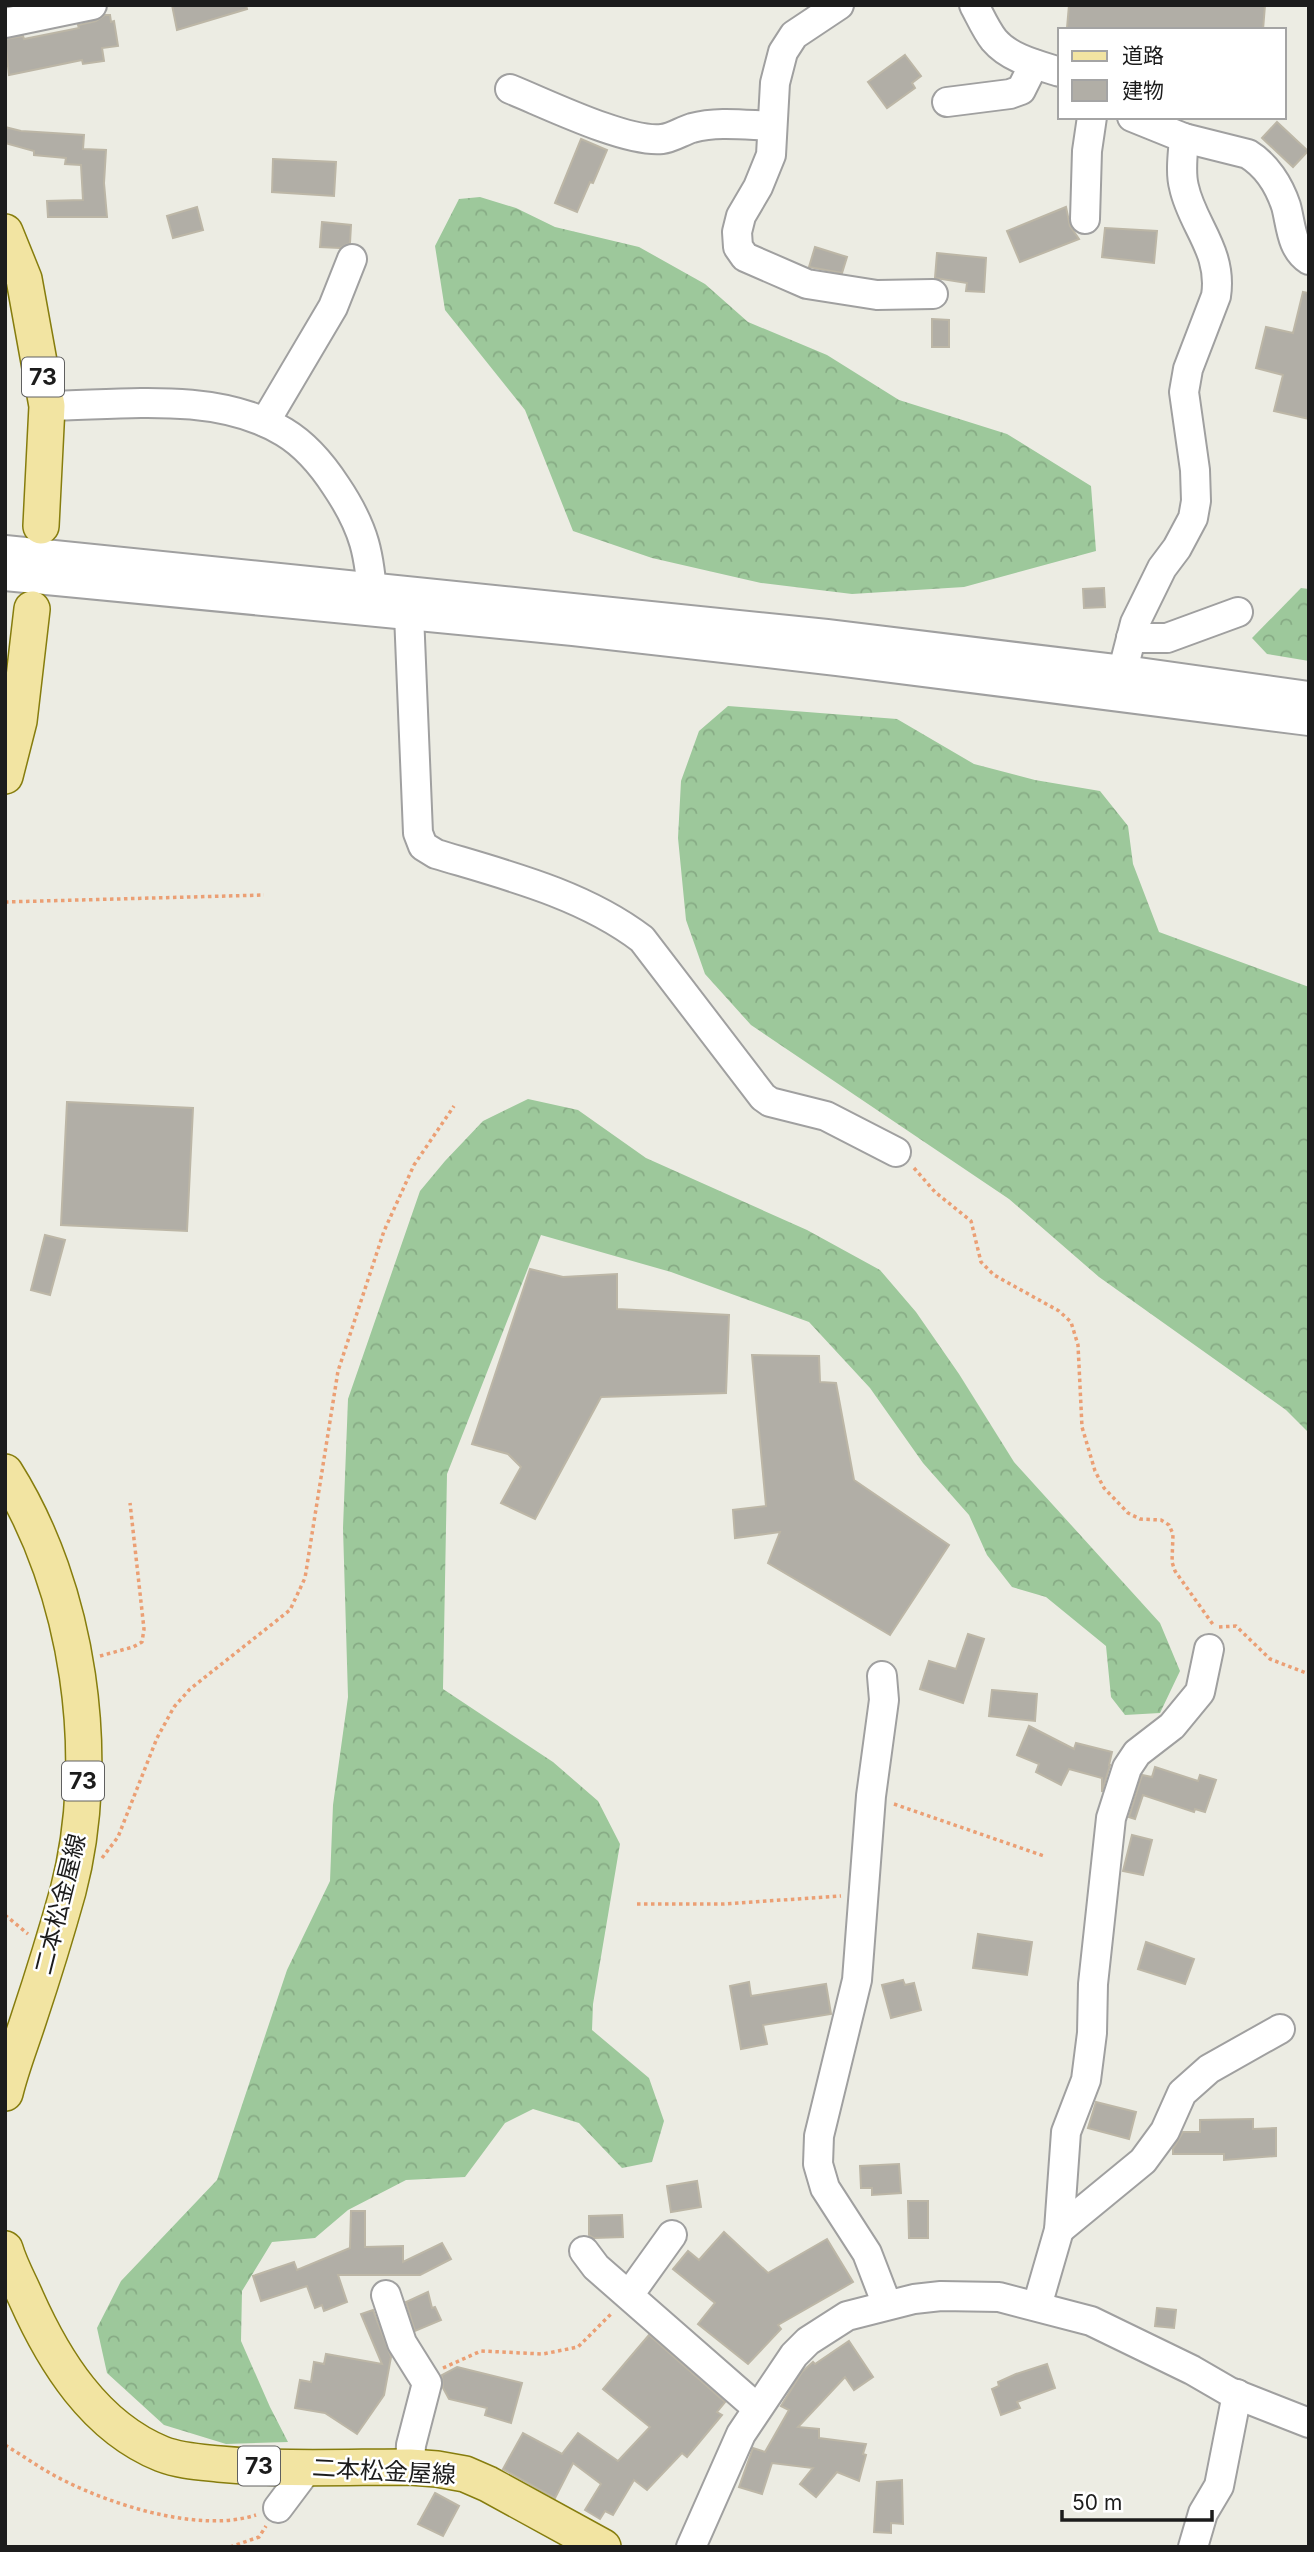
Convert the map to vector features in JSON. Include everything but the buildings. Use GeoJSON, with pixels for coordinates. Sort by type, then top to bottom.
{"type":"FeatureCollection","features":[{"type":"Feature","properties":{"kind":"main road","name":"73"},"geometry":{"type":"LineString","coordinates":[[5,232],[24,279],[47,406],[41,526]]}},
{"type":"Feature","properties":{"kind":"main road"},"geometry":{"type":"LineString","coordinates":[[5,776],[19,721],[32,608]]}},
{"type":"Feature","properties":{"kind":"main road","name":"二本松金屋線"},"geometry":{"type":"LineString","coordinates":[[5,1472],[20,1496],[45,1556],[66,1618],[84,1740],[83,1804],[73,1870],[48,1961],[5,2094]]}},
{"type":"Feature","properties":{"kind":"main road","name":"二本松金屋線"},"geometry":{"type":"LineString","coordinates":[[5,2249],[41,2333],[62,2368],[116,2426],[163,2454],[192,2461],[237,2466],[410,2467],[466,2474],[603,2547]]}},
{"type":"Feature","properties":{"kind":"street"},"geometry":{"type":"LineString","coordinates":[[5,23],[92,5]]}},
{"type":"Feature","properties":{"kind":"street"},"geometry":{"type":"LineString","coordinates":[[839,5],[794,35],[783,52],[775,83],[771,155],[758,187],[741,216],[737,232],[738,247],[745,257],[807,284],[877,295],[933,294]]}},
{"type":"Feature","properties":{"kind":"street"},"geometry":{"type":"LineString","coordinates":[[947,102],[1010,94],[1021,90],[1047,68],[1012,53],[995,41],[974,5]]}},
{"type":"Feature","properties":{"kind":"street"},"geometry":{"type":"LineString","coordinates":[[510,89],[589,121],[648,138],[662,139],[693,128],[723,123],[772,126]]}},
{"type":"Feature","properties":{"kind":"street"},"geometry":{"type":"LineString","coordinates":[[1086,219],[1087,150],[1092,119]]}},
{"type":"Feature","properties":{"kind":"street"},"geometry":{"type":"LineString","coordinates":[[1137,119],[1184,138],[1248,154],[1259,161],[1285,203],[1298,250],[1309,260]]}},
{"type":"Feature","properties":{"kind":"street"},"geometry":{"type":"LineString","coordinates":[[1119,683],[1135,623],[1162,568],[1177,548],[1193,518],[1196,501],[1192,443],[1184,392],[1188,369],[1216,296],[1218,283],[1206,236],[1184,186],[1184,138]]}},
{"type":"Feature","properties":{"kind":"street"},"geometry":{"type":"LineString","coordinates":[[265,422],[333,307],[352,259]]}},
{"type":"Feature","properties":{"kind":"street"},"geometry":{"type":"LineString","coordinates":[[47,406],[203,406],[241,414],[287,433],[324,468],[347,502],[364,536],[373,599]]}},
{"type":"Feature","properties":{"kind":"street"},"geometry":{"type":"LineString","coordinates":[[5,550],[373,599],[409,614],[781,654],[1119,683],[1309,696]]}},
{"type":"Feature","properties":{"kind":"street"},"geometry":{"type":"LineString","coordinates":[[5,576],[373,599],[827,634],[1119,683],[1309,722]]}},
{"type":"Feature","properties":{"kind":"street"},"geometry":{"type":"LineString","coordinates":[[1131,638],[1167,638],[1238,612]]}},
{"type":"Feature","properties":{"kind":"street"},"geometry":{"type":"LineString","coordinates":[[409,614],[418,833],[423,846],[436,854],[526,881],[617,920],[642,939],[763,1097],[770,1102],[826,1116],[896,1152]]}},
{"type":"Feature","properties":{"kind":"street"},"geometry":{"type":"LineString","coordinates":[[1037,2306],[1059,2230],[1066,2132],[1086,2080],[1092,2033],[1094,1971],[1111,1818],[1127,1768],[1138,1753],[1172,1726],[1200,1692],[1212,1639]]}},
{"type":"Feature","properties":{"kind":"street"},"geometry":{"type":"LineString","coordinates":[[882,1676],[884,1700],[871,1796],[857,1980],[820,2136],[818,2164],[825,2188],[867,2253],[887,2305]]}},
{"type":"Feature","properties":{"kind":"street"},"geometry":{"type":"LineString","coordinates":[[1059,2230],[1143,2161],[1165,2131],[1182,2094],[1209,2069],[1280,2029]]}},
{"type":"Feature","properties":{"kind":"street"},"geometry":{"type":"LineString","coordinates":[[629,2295],[671,2235]]}},
{"type":"Feature","properties":{"kind":"street"},"geometry":{"type":"LineString","coordinates":[[584,2251],[596,2267],[757,2409]]}},
{"type":"Feature","properties":{"kind":"street"},"geometry":{"type":"LineString","coordinates":[[386,2295],[402,2343],[427,2383],[411,2445],[410,2467]]}},
{"type":"Feature","properties":{"kind":"street"},"geometry":{"type":"LineString","coordinates":[[691,2547],[741,2434],[794,2355],[808,2341],[847,2316],[887,2305],[941,2295],[999,2297],[1091,2321],[1237,2395],[1309,2423]]}},
{"type":"Feature","properties":{"kind":"street"},"geometry":{"type":"LineString","coordinates":[[1193,2547],[1203,2513],[1219,2486],[1237,2395]]}},
{"type":"Feature","properties":{"kind":"street"},"geometry":{"type":"LineString","coordinates":[[278,2508],[308,2468]]}},
{"type":"Feature","properties":{"kind":"path"},"geometry":{"type":"LineString","coordinates":[[5,902],[264,895]]}},
{"type":"Feature","properties":{"kind":"path"},"geometry":{"type":"LineString","coordinates":[[73,1870],[88,1869],[107,1854],[118,1837],[157,1738],[174,1707],[190,1689],[290,1610],[298,1596],[305,1578],[338,1371],[384,1231],[414,1165],[454,1106]]}},
{"type":"Feature","properties":{"kind":"path"},"geometry":{"type":"LineString","coordinates":[[896,1152],[935,1192],[971,1221],[981,1262],[993,1275],[1059,1311],[1070,1322],[1078,1345],[1082,1427],[1095,1471],[1104,1488],[1128,1513],[1140,1518],[1161,1520],[1169,1525],[1173,1534],[1172,1562],[1175,1571],[1212,1639],[1225,1625],[1236,1626],[1270,1659],[1309,1674]]}},
{"type":"Feature","properties":{"kind":"path"},"geometry":{"type":"LineString","coordinates":[[74,1662],[133,1647],[142,1642],[144,1629],[130,1503]]}},
{"type":"Feature","properties":{"kind":"path"},"geometry":{"type":"LineString","coordinates":[[871,1796],[1044,1856]]}},
{"type":"Feature","properties":{"kind":"path"},"geometry":{"type":"LineString","coordinates":[[637,1904],[723,1904],[864,1895]]}},
{"type":"Feature","properties":{"kind":"path"},"geometry":{"type":"LineString","coordinates":[[425,2376],[481,2351],[543,2354],[578,2347],[629,2295]]}},
{"type":"Feature","properties":{"kind":"path"},"geometry":{"type":"LineString","coordinates":[[5,2445],[64,2481],[132,2508],[172,2517],[206,2520],[245,2519],[278,2508]]}},
{"type":"Feature","properties":{"kind":"path"},"geometry":{"type":"LineString","coordinates":[[230,2547],[259,2537],[278,2508]]}},
{"type":"Feature","properties":{"kind":"green space"},"geometry":{"type":"Polygon","coordinates":[[[480,197],[516,208],[555,227],[639,247],[705,284],[748,322],[827,355],[899,400],[1007,434],[1091,486],[1096,551],[964,587],[852,594],[761,583],[652,558],[573,531],[525,410],[445,310],[435,246],[459,199],[480,197]]]}},
{"type":"Feature","properties":{"kind":"green space"},"geometry":{"type":"Polygon","coordinates":[[[1301,588],[1309,589],[1309,661],[1267,654],[1252,638],[1301,588]]]}},
{"type":"Feature","properties":{"kind":"green space"},"geometry":{"type":"Polygon","coordinates":[[[728,706],[897,719],[974,764],[1035,780],[1100,791],[1128,826],[1133,864],[1159,932],[1309,987],[1309,1433],[1286,1410],[1099,1277],[1009,1199],[751,1025],[705,974],[686,920],[678,838],[681,781],[699,731],[728,706]]]}},
{"type":"Feature","properties":{"kind":"green space"},"geometry":{"type":"Polygon","coordinates":[[[528,1099],[578,1110],[646,1158],[807,1230],[880,1270],[916,1312],[1014,1462],[1160,1623],[1180,1671],[1160,1713],[1125,1715],[1111,1697],[1106,1646],[1046,1597],[1012,1587],[987,1555],[969,1515],[923,1463],[870,1388],[809,1322],[671,1272],[541,1235],[447,1474],[443,1689],[553,1762],[598,1801],[620,1844],[593,2004],[592,2030],[649,2078],[664,2121],[652,2162],[622,2168],[579,2123],[533,2109],[505,2123],[465,2177],[406,2180],[348,2210],[315,2238],[272,2242],[242,2291],[241,2341],[288,2442],[226,2444],[164,2425],[107,2373],[97,2328],[121,2281],[217,2180],[287,1970],[330,1881],[333,1805],[348,1697],[343,1528],[348,1399],[420,1191],[483,1121],[528,1099]]]}}]}
